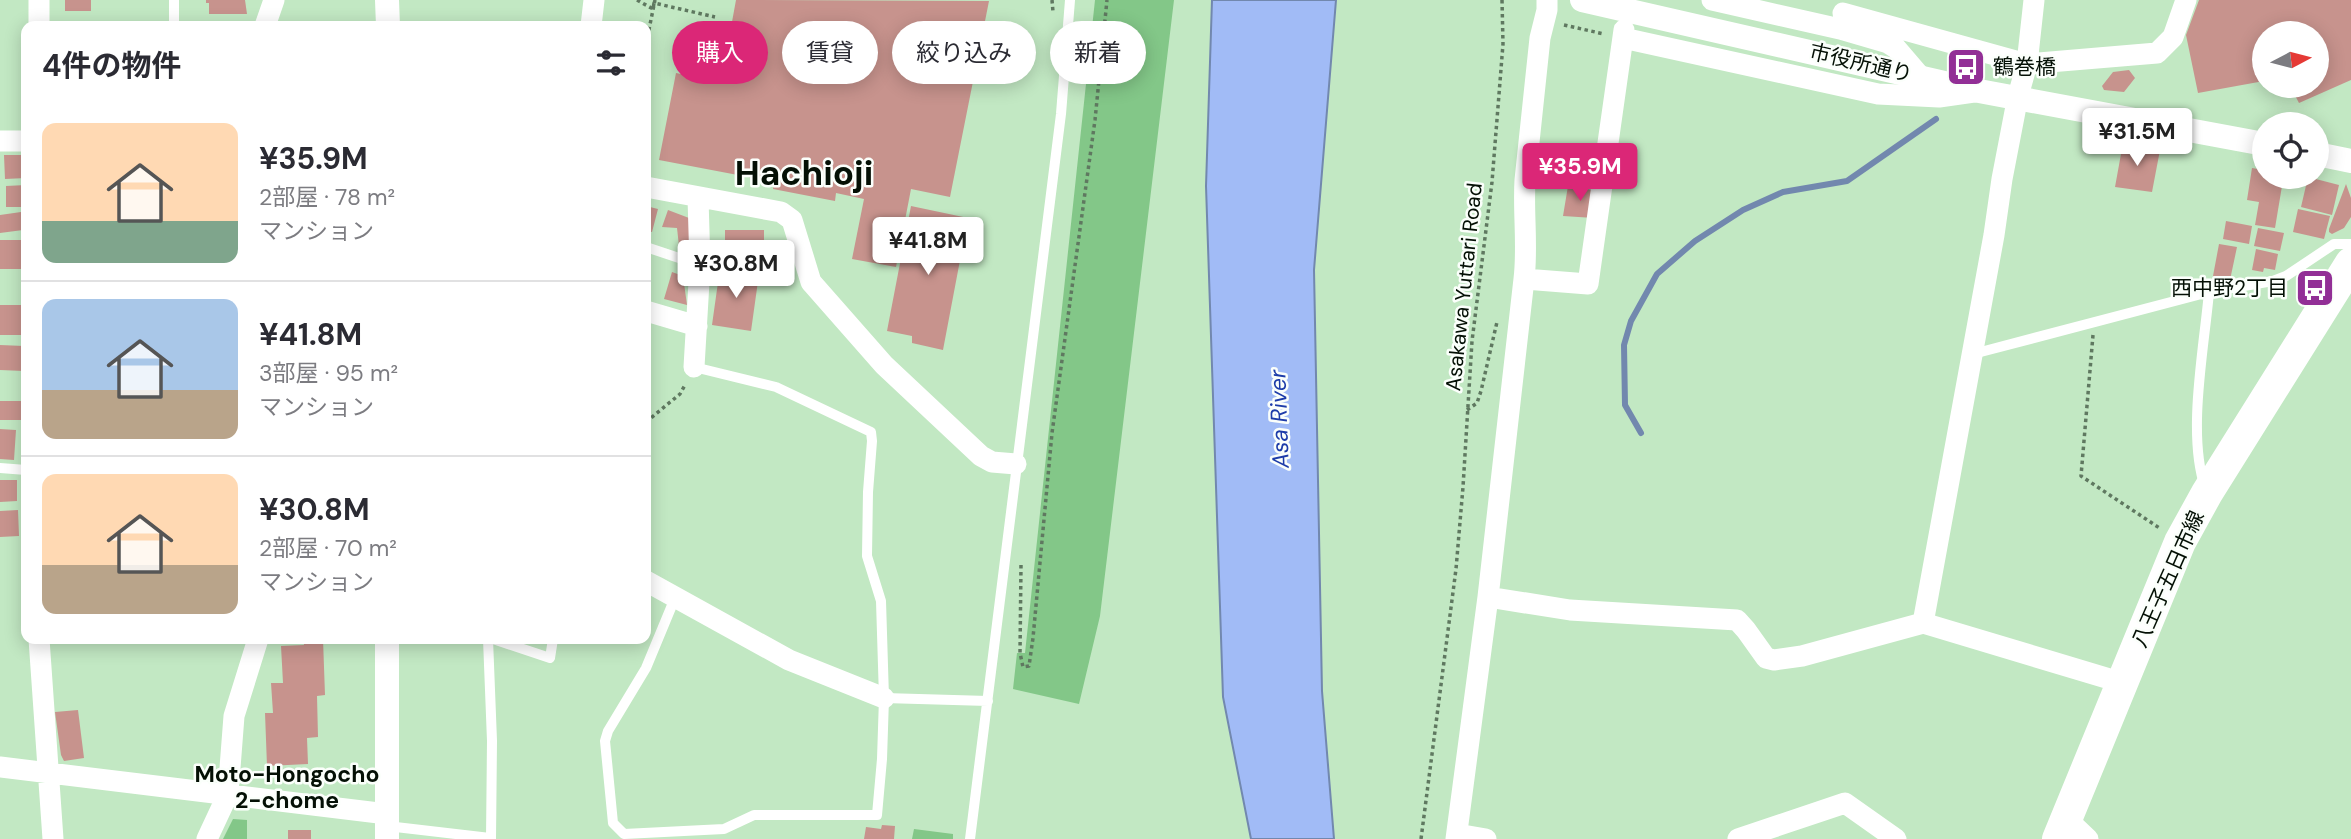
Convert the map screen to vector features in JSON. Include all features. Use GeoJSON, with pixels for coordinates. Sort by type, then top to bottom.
{"type":"FeatureCollection","features":[{"type":"Feature","properties":{"kind":"main road","name":"八王子五日市線"},"geometry":{"type":"LineString","coordinates":[[2071,832],[2123,683],[2180,541],[2207,493],[2351,263]]}},
{"type":"Feature","properties":{"kind":"street"},"geometry":{"type":"LineString","coordinates":[[38,21],[39,0]]}},
{"type":"Feature","properties":{"kind":"street"},"geometry":{"type":"LineString","coordinates":[[267,21],[274,0]]}},
{"type":"Feature","properties":{"kind":"street"},"geometry":{"type":"LineString","coordinates":[[387,0],[388,21]]}},
{"type":"Feature","properties":{"kind":"street"},"geometry":{"type":"LineString","coordinates":[[592,21],[594,0]]}},
{"type":"Feature","properties":{"kind":"street"},"geometry":{"type":"LineString","coordinates":[[1486,839],[1457,837],[1488,597],[1524,279],[1525,180],[1540,38],[1548,10],[1547,0]]}},
{"type":"Feature","properties":{"kind":"street","name":"市役所通り"},"geometry":{"type":"LineString","coordinates":[[1582,0],[1979,91],[2018,96],[2252,142]]}},
{"type":"Feature","properties":{"kind":"street"},"geometry":{"type":"LineString","coordinates":[[1712,0],[1842,14],[2026,64],[2157,53],[2173,37],[2186,0]]}},
{"type":"Feature","properties":{"kind":"street"},"geometry":{"type":"LineString","coordinates":[[1923,623],[2026,64],[2035,0]]}},
{"type":"Feature","properties":{"kind":"street"},"geometry":{"type":"LineString","coordinates":[[1842,14],[1896,48],[1920,76]]}},
{"type":"Feature","properties":{"kind":"street"},"geometry":{"type":"LineString","coordinates":[[1524,279],[1588,284],[1618,34],[1878,94],[1939,97],[1979,91]]}},
{"type":"Feature","properties":{"kind":"street"},"geometry":{"type":"LineString","coordinates":[[0,141],[21,141]]}},
{"type":"Feature","properties":{"kind":"street"},"geometry":{"type":"LineString","coordinates":[[2329,156],[2351,161]]}},
{"type":"Feature","properties":{"kind":"street"},"geometry":{"type":"LineString","coordinates":[[651,188],[781,212],[792,220],[811,282],[855,334],[981,456],[992,462],[1016,464]]}},
{"type":"Feature","properties":{"kind":"street"},"geometry":{"type":"LineString","coordinates":[[694,368],[700,265],[698,198]]}},
{"type":"Feature","properties":{"kind":"street"},"geometry":{"type":"LineString","coordinates":[[651,313],[697,326]]}},
{"type":"Feature","properties":{"kind":"street"},"geometry":{"type":"LineString","coordinates":[[651,584],[789,660],[884,698]]}},
{"type":"Feature","properties":{"kind":"street"},"geometry":{"type":"LineString","coordinates":[[1488,597],[1570,610],[1737,621],[1746,629],[1766,658],[1774,660],[1802,656],[1923,623],[2123,683]]}},
{"type":"Feature","properties":{"kind":"street"},"geometry":{"type":"LineString","coordinates":[[39,644],[53,839]]}},
{"type":"Feature","properties":{"kind":"street"},"geometry":{"type":"LineString","coordinates":[[207,839],[228,794],[234,716],[256,644]]}},
{"type":"Feature","properties":{"kind":"street"},"geometry":{"type":"LineString","coordinates":[[0,767],[228,794],[387,826],[387,644]]}},
{"type":"Feature","properties":{"kind":"street"},"geometry":{"type":"LineString","coordinates":[[1738,839],[1845,803],[1896,839]]}},
{"type":"Feature","properties":{"kind":"lane"},"geometry":{"type":"LineString","coordinates":[[174,0],[174,21]]}},
{"type":"Feature","properties":{"kind":"lane"},"geometry":{"type":"LineString","coordinates":[[970,839],[1061,114],[1070,0]]}},
{"type":"Feature","properties":{"kind":"lane"},"geometry":{"type":"LineString","coordinates":[[1973,354],[2209,292],[2273,281],[2286,276],[2334,244],[2351,244]]}},
{"type":"Feature","properties":{"kind":"lane"},"geometry":{"type":"LineString","coordinates":[[651,249],[700,265]]}},
{"type":"Feature","properties":{"kind":"lane"},"geometry":{"type":"LineString","coordinates":[[2207,493],[2199,470],[2197,423],[2209,292]]}},
{"type":"Feature","properties":{"kind":"lane"},"geometry":{"type":"LineString","coordinates":[[676,598],[646,668],[608,731],[605,741],[613,823],[624,834],[724,829],[754,815],[877,815],[884,698],[881,601],[867,556],[871,432],[776,387],[694,368]]}},
{"type":"Feature","properties":{"kind":"lane"},"geometry":{"type":"LineString","coordinates":[[0,468],[21,470]]}},
{"type":"Feature","properties":{"kind":"lane"},"geometry":{"type":"LineString","coordinates":[[387,826],[491,838],[490,644]]}},
{"type":"Feature","properties":{"kind":"lane"},"geometry":{"type":"LineString","coordinates":[[506,644],[550,658],[552,644]]}},
{"type":"Feature","properties":{"kind":"lane"},"geometry":{"type":"LineString","coordinates":[[884,698],[988,701]]}},
{"type":"Feature","properties":{"kind":"path"},"geometry":{"type":"LineString","coordinates":[[637,0],[653,9]]}},
{"type":"Feature","properties":{"kind":"path"},"geometry":{"type":"LineString","coordinates":[[651,21],[655,0]]}},
{"type":"Feature","properties":{"kind":"path"},"geometry":{"type":"LineString","coordinates":[[1021,553],[1020,653],[1023,667],[1029,666],[1033,638],[1052,433],[1093,133],[1107,0]]}},
{"type":"Feature","properties":{"kind":"path","name":"Asakawa Yuttari Road"},"geometry":{"type":"LineString","coordinates":[[1467,410],[1477,296],[1492,182],[1503,44],[1502,0]]}},
{"type":"Feature","properties":{"kind":"path"},"geometry":{"type":"LineString","coordinates":[[653,9],[654,3],[715,17]]}},
{"type":"Feature","properties":{"kind":"path"},"geometry":{"type":"LineString","coordinates":[[1556,23],[1618,34]]}},
{"type":"Feature","properties":{"kind":"path","name":"Asakawa Yuttari Road"},"geometry":{"type":"LineString","coordinates":[[1467,410],[1477,403],[1499,316]]}},
{"type":"Feature","properties":{"kind":"path"},"geometry":{"type":"LineString","coordinates":[[2094,322],[2081,476],[2180,541]]}},
{"type":"Feature","properties":{"kind":"path"},"geometry":{"type":"LineString","coordinates":[[651,418],[680,394],[694,368]]}},
{"type":"Feature","properties":{"kind":"path"},"geometry":{"type":"LineString","coordinates":[[1421,839],[1455,569],[1467,410]]}},
{"type":"Feature","properties":{"kind":"green space"},"geometry":{"type":"Polygon","coordinates":[[[1095,0],[1174,0],[1100,616],[1079,704],[1013,689],[1017,653],[1025,653],[1086,84],[1146,84],[1146,21],[1093,21],[1095,0]]]}},
{"type":"Feature","properties":{"kind":"green space"},"geometry":{"type":"Polygon","coordinates":[[[233,819],[247,820],[247,839],[223,839],[233,819]]]}},
{"type":"Feature","properties":{"kind":"green space"},"geometry":{"type":"Polygon","coordinates":[[[914,829],[953,834],[953,839],[912,839],[914,829]]]}},
{"type":"Feature","properties":{"kind":"water","name":"Asa River"},"geometry":{"type":"Polygon","coordinates":[[[1212,0],[1336,0],[1314,270],[1322,691],[1334,839],[1251,839],[1223,697],[1206,186],[1212,0]]]}},
{"type":"Feature","properties":{"kind":"building"},"geometry":{"type":"Polygon","coordinates":[[[65,0],[91,0],[91,11],[65,11],[65,0]]]}},
{"type":"Feature","properties":{"kind":"building"},"geometry":{"type":"Polygon","coordinates":[[[206,0],[245,0],[247,14],[209,14],[209,3],[206,3],[206,0]]]}},
{"type":"Feature","properties":{"kind":"building"},"geometry":{"type":"Polygon","coordinates":[[[736,0],[989,1],[985,21],[892,21],[892,84],[972,84],[950,197],[911,189],[896,267],[852,259],[864,199],[836,193],[835,201],[773,189],[774,182],[659,160],[674,84],[768,84],[768,21],[732,21],[736,0]]]}},
{"type":"Feature","properties":{"kind":"building"},"geometry":{"type":"Polygon","coordinates":[[[2199,0],[2351,0],[2351,80],[2329,90],[2329,21],[2252,21],[2252,83],[2198,93],[2186,35],[2199,0]]]}},
{"type":"Feature","properties":{"kind":"building"},"geometry":{"type":"Polygon","coordinates":[[[2129,70],[2135,78],[2124,92],[2104,90],[2102,86],[2113,72],[2129,70]]]}},
{"type":"Feature","properties":{"kind":"building"},"geometry":{"type":"Polygon","coordinates":[[[2296,98],[2310,98],[2299,103],[2296,98]]]}},
{"type":"Feature","properties":{"kind":"building"},"geometry":{"type":"Polygon","coordinates":[[[2123,143],[2160,150],[2152,192],[2115,187],[2123,143]]]}},
{"type":"Feature","properties":{"kind":"building"},"geometry":{"type":"Polygon","coordinates":[[[4,155],[21,155],[21,178],[5,179],[4,155]]]}},
{"type":"Feature","properties":{"kind":"building"},"geometry":{"type":"Polygon","coordinates":[[[2252,168],[2252,189],[2282,189],[2275,228],[2255,225],[2259,202],[2247,200],[2252,168]]]}},
{"type":"Feature","properties":{"kind":"building"},"geometry":{"type":"Polygon","coordinates":[[[2329,182],[2339,185],[2332,215],[2301,207],[2305,189],[2329,189],[2329,182]]]}},
{"type":"Feature","properties":{"kind":"building"},"geometry":{"type":"Polygon","coordinates":[[[2346,184],[2351,198],[2351,217],[2344,228],[2332,234],[2329,229],[2346,184]]]}},
{"type":"Feature","properties":{"kind":"building"},"geometry":{"type":"Polygon","coordinates":[[[21,185],[21,207],[6,207],[6,186],[21,185]]]}},
{"type":"Feature","properties":{"kind":"building"},"geometry":{"type":"Polygon","coordinates":[[[1568,186],[1598,191],[1594,218],[1563,216],[1568,186]]]}},
{"type":"Feature","properties":{"kind":"building"},"geometry":{"type":"Polygon","coordinates":[[[911,206],[968,218],[943,350],[912,343],[912,336],[887,331],[911,206]]]}},
{"type":"Feature","properties":{"kind":"building"},"geometry":{"type":"Polygon","coordinates":[[[651,207],[658,209],[651,232],[651,207]]]}},
{"type":"Feature","properties":{"kind":"building"},"geometry":{"type":"Polygon","coordinates":[[[2298,209],[2330,216],[2324,239],[2293,232],[2298,209]]]}},
{"type":"Feature","properties":{"kind":"building"},"geometry":{"type":"Polygon","coordinates":[[[668,210],[689,218],[691,245],[679,246],[677,228],[662,227],[668,210]]]}},
{"type":"Feature","properties":{"kind":"building"},"geometry":{"type":"Polygon","coordinates":[[[21,212],[21,230],[0,233],[0,215],[21,212]]]}},
{"type":"Feature","properties":{"kind":"building"},"geometry":{"type":"Polygon","coordinates":[[[2226,221],[2252,226],[2249,244],[2223,239],[2226,221]]]}},
{"type":"Feature","properties":{"kind":"building"},"geometry":{"type":"Polygon","coordinates":[[[2258,228],[2284,233],[2280,251],[2254,246],[2258,228]]]}},
{"type":"Feature","properties":{"kind":"building"},"geometry":{"type":"Polygon","coordinates":[[[725,230],[764,230],[764,255],[725,255],[725,230]]]}},
{"type":"Feature","properties":{"kind":"building"},"geometry":{"type":"Polygon","coordinates":[[[0,240],[21,240],[21,269],[0,269],[0,240]]]}},
{"type":"Feature","properties":{"kind":"building"},"geometry":{"type":"Polygon","coordinates":[[[2219,244],[2237,247],[2230,280],[2213,276],[2219,244]]]}},
{"type":"Feature","properties":{"kind":"building"},"geometry":{"type":"Polygon","coordinates":[[[2256,249],[2278,254],[2275,270],[2252,270],[2256,249]]]}},
{"type":"Feature","properties":{"kind":"building"},"geometry":{"type":"Polygon","coordinates":[[[720,268],[759,274],[751,331],[712,325],[720,268]]]}},
{"type":"Feature","properties":{"kind":"building"},"geometry":{"type":"Polygon","coordinates":[[[672,272],[683,276],[687,305],[664,299],[672,272]]]}},
{"type":"Feature","properties":{"kind":"building"},"geometry":{"type":"Polygon","coordinates":[[[0,305],[21,305],[21,335],[0,335],[0,305]]]}},
{"type":"Feature","properties":{"kind":"building"},"geometry":{"type":"Polygon","coordinates":[[[0,345],[21,346],[21,371],[0,370],[0,345]]]}},
{"type":"Feature","properties":{"kind":"building"},"geometry":{"type":"Polygon","coordinates":[[[0,401],[21,401],[21,420],[0,420],[0,401]]]}},
{"type":"Feature","properties":{"kind":"building"},"geometry":{"type":"Polygon","coordinates":[[[0,429],[16,430],[14,460],[0,459],[0,429]]]}},
{"type":"Feature","properties":{"kind":"building"},"geometry":{"type":"Polygon","coordinates":[[[0,480],[17,480],[17,501],[0,502],[0,480]]]}},
{"type":"Feature","properties":{"kind":"building"},"geometry":{"type":"Polygon","coordinates":[[[18,510],[19,536],[0,537],[0,511],[18,510]]]}},
{"type":"Feature","properties":{"kind":"building"},"geometry":{"type":"Polygon","coordinates":[[[323,644],[325,695],[317,696],[318,737],[307,738],[308,764],[267,766],[265,713],[273,713],[271,683],[283,683],[281,646],[323,644]]]}},
{"type":"Feature","properties":{"kind":"building"},"geometry":{"type":"Polygon","coordinates":[[[78,710],[84,758],[64,761],[55,712],[78,710]]]}},
{"type":"Feature","properties":{"kind":"building"},"geometry":{"type":"Polygon","coordinates":[[[882,825],[895,826],[894,839],[864,839],[866,827],[881,829],[882,825]]]}},
{"type":"Feature","properties":{"kind":"building"},"geometry":{"type":"Polygon","coordinates":[[[288,830],[311,830],[311,839],[288,839],[288,830]]]}},
{"type":"Feature","properties":{"kind":"waterway"},"geometry":{"type":"LineString","coordinates":[[1641,433],[1625,405],[1624,345],[1631,321],[1657,274],[1695,241],[1743,210],[1783,192],[1847,181],[1936,119]]}},
{"type":"Feature","properties":{"kind":"place","name":"鶴巻橋"},"geometry":{"type":"Point","coordinates":[1966,67]}},
{"type":"Feature","properties":{"kind":"place","name":"西中野2丁目"},"geometry":{"type":"Point","coordinates":[2315,288]}},
{"type":"Feature","properties":{"kind":"district","name":"Hachioji"},"geometry":{"type":"Point","coordinates":[804,173]}},
{"type":"Feature","properties":{"kind":"district","name":"Moto-Hongocho 2-chome"},"geometry":{"type":"Point","coordinates":[287,787]}}]}
